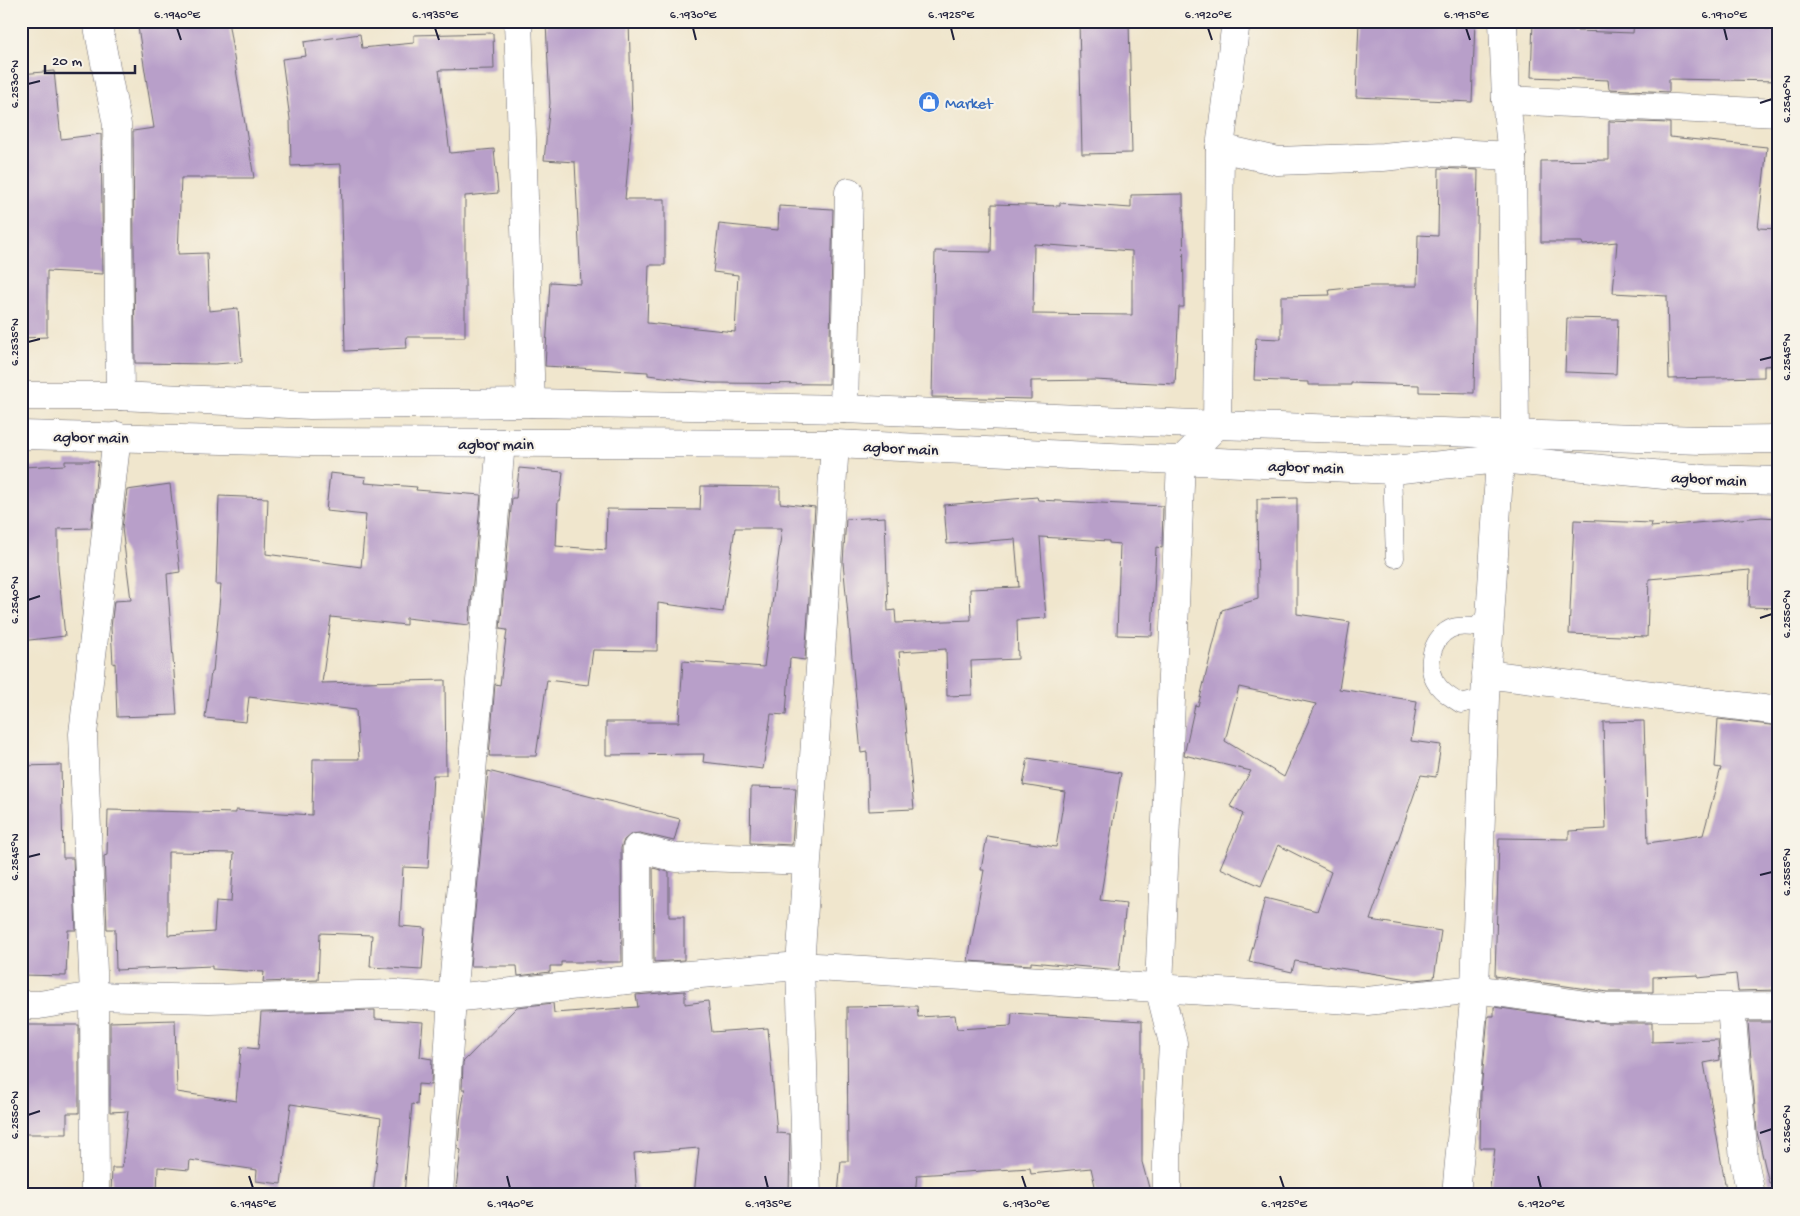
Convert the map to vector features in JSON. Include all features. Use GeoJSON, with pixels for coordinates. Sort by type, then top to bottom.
{"type":"FeatureCollection","features":[{"type":"Feature","properties":{"kind":"street"},"geometry":{"type":"LineString","coordinates":[[97,21],[117,125],[120,396]]}},
{"type":"Feature","properties":{"kind":"street"},"geometry":{"type":"LineString","coordinates":[[518,21],[531,403]]}},
{"type":"Feature","properties":{"kind":"street"},"geometry":{"type":"LineString","coordinates":[[1168,1195],[1167,1155],[1173,1043],[1159,987],[1181,461],[1217,425],[1220,148],[1236,21]]}},
{"type":"Feature","properties":{"kind":"street"},"geometry":{"type":"LineString","coordinates":[[1456,1195],[1475,989],[1485,686],[1500,459],[1515,432],[1512,156],[1506,100],[1503,21]]}},
{"type":"Feature","properties":{"kind":"street"},"geometry":{"type":"LineString","coordinates":[[1506,100],[1779,113]]}},
{"type":"Feature","properties":{"kind":"street"},"geometry":{"type":"LineString","coordinates":[[1220,148],[1278,161],[1383,157],[1434,152],[1512,156]]}},
{"type":"Feature","properties":{"kind":"street"},"geometry":{"type":"LineString","coordinates":[[844,409],[849,192]]}},
{"type":"Feature","properties":{"kind":"street"},"geometry":{"type":"LineString","coordinates":[[21,396],[120,396],[310,405],[531,403],[844,409],[1217,425],[1515,432],[1701,440],[1779,439]]}},
{"type":"Feature","properties":{"kind":"street"},"geometry":{"type":"LineString","coordinates":[[306,442],[310,405]]}},
{"type":"Feature","properties":{"kind":"street","name":"agbor main"},"geometry":{"type":"LineString","coordinates":[[21,434],[306,442],[835,444],[1392,470],[1500,459],[1705,479],[1779,481]]}},
{"type":"Feature","properties":{"kind":"street"},"geometry":{"type":"LineString","coordinates":[[95,1195],[94,996],[83,734],[117,436]]}},
{"type":"Feature","properties":{"kind":"street"},"geometry":{"type":"LineString","coordinates":[[439,1195],[452,998],[501,443]]}},
{"type":"Feature","properties":{"kind":"street"},"geometry":{"type":"LineString","coordinates":[[806,1195],[800,966],[835,444]]}},
{"type":"Feature","properties":{"kind":"street"},"geometry":{"type":"LineString","coordinates":[[1485,686],[1779,711]]}},
{"type":"Feature","properties":{"kind":"street"},"geometry":{"type":"LineString","coordinates":[[638,979],[637,848],[676,858],[806,862]]}},
{"type":"Feature","properties":{"kind":"street"},"geometry":{"type":"LineString","coordinates":[[21,1005],[39,1005],[94,996],[209,999],[395,994],[452,998],[638,979],[800,966],[1367,1001],[1475,989],[1607,1008],[1779,1006]]}},
{"type":"Feature","properties":{"kind":"street"},"geometry":{"type":"LineString","coordinates":[[1732,1007],[1744,1160],[1750,1195]]}},
{"type":"Feature","properties":{"kind":"lane"},"geometry":{"type":"LineString","coordinates":[[1392,470],[1395,558]]}},
{"type":"Feature","properties":{"kind":"lane"},"geometry":{"type":"LineString","coordinates":[[1485,686],[1461,704],[1438,687],[1429,664],[1435,644],[1448,630],[1459,626],[1477,627],[1490,611]]}},
{"type":"Feature","properties":{"kind":"building"},"geometry":{"type":"Polygon","coordinates":[[[137,21],[228,21],[254,178],[181,178],[178,254],[207,253],[209,311],[238,308],[242,362],[215,364],[135,363],[133,131],[154,128],[137,21]]]}},
{"type":"Feature","properties":{"kind":"building"},"geometry":{"type":"Polygon","coordinates":[[[548,21],[629,21],[632,120],[625,199],[665,199],[665,265],[649,265],[647,323],[735,332],[738,275],[713,272],[719,224],[778,230],[779,206],[833,209],[829,384],[713,383],[648,375],[648,372],[545,366],[550,282],[581,284],[575,162],[544,160],[550,103],[546,23],[548,21]]]}},
{"type":"Feature","properties":{"kind":"building"},"geometry":{"type":"Polygon","coordinates":[[[1079,21],[1129,21],[1132,153],[1082,154],[1079,21]]]}},
{"type":"Feature","properties":{"kind":"building"},"geometry":{"type":"Polygon","coordinates":[[[1359,21],[1475,21],[1472,102],[1356,97],[1359,21]]]}},
{"type":"Feature","properties":{"kind":"building"},"geometry":{"type":"Polygon","coordinates":[[[1533,21],[1577,21],[1577,31],[1633,33],[1634,21],[1766,21],[1765,29],[1779,29],[1779,81],[1669,79],[1669,92],[1609,89],[1608,80],[1531,77],[1533,21]]]}},
{"type":"Feature","properties":{"kind":"building"},"geometry":{"type":"Polygon","coordinates":[[[493,33],[494,69],[439,70],[450,153],[494,149],[498,193],[465,196],[465,337],[406,337],[407,348],[345,351],[341,164],[291,166],[290,119],[282,59],[306,56],[304,42],[360,34],[362,48],[414,43],[414,35],[493,33]]]}},
{"type":"Feature","properties":{"kind":"building"},"geometry":{"type":"Polygon","coordinates":[[[54,71],[61,139],[101,134],[103,274],[47,271],[47,337],[21,338],[21,166],[27,165],[21,109],[21,74],[54,71]]]}},
{"type":"Feature","properties":{"kind":"building"},"geometry":{"type":"Polygon","coordinates":[[[1609,121],[1670,123],[1670,137],[1767,147],[1758,228],[1779,229],[1777,294],[1779,294],[1779,365],[1764,366],[1764,377],[1669,379],[1667,296],[1613,293],[1617,242],[1583,245],[1582,242],[1541,242],[1541,161],[1609,160],[1609,121]]]}},
{"type":"Feature","properties":{"kind":"building"},"geometry":{"type":"Polygon","coordinates":[[[1439,168],[1478,170],[1474,393],[1419,392],[1419,385],[1351,383],[1351,385],[1308,385],[1308,382],[1254,380],[1256,338],[1281,339],[1281,296],[1330,295],[1329,290],[1370,286],[1417,286],[1418,235],[1438,236],[1439,168]]]}},
{"type":"Feature","properties":{"kind":"building"},"geometry":{"type":"Polygon","coordinates":[[[1183,194],[1184,307],[1179,307],[1175,384],[1094,380],[1031,381],[1031,399],[932,397],[935,251],[991,252],[992,204],[1060,206],[1060,203],[1131,208],[1131,195],[1183,194]],[[1034,244],[1033,314],[1132,315],[1132,251],[1034,244]]]}},
{"type":"Feature","properties":{"kind":"building"},"geometry":{"type":"Polygon","coordinates":[[[1567,318],[1618,319],[1616,374],[1565,372],[1567,318]]]}},
{"type":"Feature","properties":{"kind":"building"},"geometry":{"type":"Polygon","coordinates":[[[65,461],[98,461],[91,528],[58,529],[58,568],[65,636],[21,641],[21,578],[24,578],[25,522],[21,522],[21,467],[65,465],[65,461]]]}},
{"type":"Feature","properties":{"kind":"building"},"geometry":{"type":"Polygon","coordinates":[[[519,468],[563,472],[560,500],[558,500],[556,546],[606,550],[607,509],[700,510],[701,486],[780,487],[780,503],[815,507],[805,660],[790,658],[786,715],[771,714],[763,769],[703,762],[704,754],[606,755],[606,722],[679,722],[683,661],[764,667],[782,528],[735,528],[723,612],[658,603],[657,651],[593,650],[588,685],[547,680],[536,756],[489,756],[495,684],[500,685],[507,630],[500,629],[512,498],[516,498],[519,468]]]}},
{"type":"Feature","properties":{"kind":"building"},"geometry":{"type":"Polygon","coordinates":[[[330,473],[366,477],[365,483],[417,487],[416,490],[481,495],[469,625],[406,618],[406,625],[331,617],[322,683],[445,680],[446,775],[433,775],[428,868],[403,867],[400,926],[425,928],[422,970],[370,967],[372,935],[320,933],[318,980],[263,982],[264,972],[212,969],[212,966],[116,970],[115,929],[107,929],[104,856],[107,855],[108,810],[236,813],[236,810],[312,815],[313,759],[359,759],[356,710],[249,697],[246,722],[205,718],[211,672],[213,672],[221,585],[216,585],[219,496],[268,498],[266,554],[361,567],[366,515],[326,511],[330,473]],[[168,852],[168,935],[214,932],[216,901],[231,902],[234,853],[168,852]]]}},
{"type":"Feature","properties":{"kind":"building"},"geometry":{"type":"Polygon","coordinates":[[[170,484],[180,572],[167,574],[177,715],[117,717],[115,663],[113,664],[111,628],[114,601],[131,600],[122,528],[127,490],[170,484]]]}},
{"type":"Feature","properties":{"kind":"building"},"geometry":{"type":"Polygon","coordinates":[[[1037,497],[1038,500],[1163,506],[1162,548],[1156,547],[1152,636],[1117,635],[1120,544],[1109,543],[1109,541],[1040,537],[1046,618],[1017,620],[1018,659],[971,661],[972,695],[947,696],[946,649],[899,652],[914,809],[869,811],[867,752],[861,753],[843,562],[846,519],[885,517],[888,611],[895,610],[896,623],[971,620],[970,589],[1019,587],[1015,539],[947,544],[944,505],[1037,497]]]}},
{"type":"Feature","properties":{"kind":"building"},"geometry":{"type":"Polygon","coordinates":[[[1297,498],[1297,614],[1350,622],[1339,689],[1417,701],[1411,741],[1441,745],[1436,777],[1421,775],[1370,920],[1441,931],[1434,978],[1415,980],[1295,961],[1292,972],[1249,962],[1265,898],[1317,911],[1331,872],[1278,845],[1261,886],[1220,868],[1243,814],[1230,806],[1251,771],[1184,755],[1195,705],[1198,706],[1222,610],[1258,599],[1257,499],[1297,498]],[[1239,687],[1225,741],[1284,777],[1316,704],[1239,687]]]}},
{"type":"Feature","properties":{"kind":"building"},"geometry":{"type":"Polygon","coordinates":[[[1762,517],[1779,518],[1779,608],[1749,607],[1750,570],[1649,579],[1647,637],[1569,634],[1574,520],[1652,523],[1651,527],[1762,517]]]}},
{"type":"Feature","properties":{"kind":"building"},"geometry":{"type":"Polygon","coordinates":[[[1718,719],[1779,726],[1779,990],[1738,991],[1736,974],[1698,978],[1698,975],[1653,977],[1653,992],[1608,992],[1495,976],[1499,838],[1569,839],[1569,831],[1606,829],[1603,722],[1644,721],[1648,843],[1703,835],[1721,768],[1715,767],[1718,719]]]}},
{"type":"Feature","properties":{"kind":"building"},"geometry":{"type":"Polygon","coordinates":[[[1028,758],[1121,773],[1100,900],[1126,903],[1119,970],[1031,962],[1031,965],[968,961],[984,870],[981,870],[987,836],[1056,847],[1065,792],[1023,785],[1028,758]]]}},
{"type":"Feature","properties":{"kind":"building"},"geometry":{"type":"Polygon","coordinates":[[[61,765],[63,858],[73,858],[76,930],[68,930],[66,976],[21,975],[21,852],[25,852],[23,766],[61,765]]]}},
{"type":"Feature","properties":{"kind":"building"},"geometry":{"type":"Polygon","coordinates":[[[488,771],[680,819],[674,841],[640,833],[631,834],[624,840],[621,848],[622,962],[561,962],[561,966],[550,966],[550,972],[518,976],[517,966],[470,966],[488,771]]]}},
{"type":"Feature","properties":{"kind":"building"},"geometry":{"type":"Polygon","coordinates":[[[751,787],[796,788],[792,845],[750,843],[751,787]]]}},
{"type":"Feature","properties":{"kind":"building"},"geometry":{"type":"Polygon","coordinates":[[[653,868],[669,872],[669,917],[684,917],[684,960],[654,962],[653,868]]]}},
{"type":"Feature","properties":{"kind":"building"},"geometry":{"type":"Polygon","coordinates":[[[685,991],[685,1004],[708,1001],[712,1032],[768,1028],[777,1133],[790,1134],[789,1195],[694,1195],[699,1148],[634,1153],[637,1195],[455,1195],[461,1150],[458,1149],[460,1120],[465,1089],[462,1089],[463,1062],[517,1007],[553,1003],[554,1013],[638,1007],[636,995],[685,991]]]}},
{"type":"Feature","properties":{"kind":"building"},"geometry":{"type":"Polygon","coordinates":[[[917,1006],[918,1017],[955,1015],[957,1029],[1011,1026],[1012,1013],[1142,1021],[1142,1162],[1151,1195],[1097,1195],[1091,1168],[1031,1174],[1030,1168],[917,1175],[915,1195],[838,1195],[841,1161],[848,1161],[847,1007],[917,1006]]]}},
{"type":"Feature","properties":{"kind":"building"},"geometry":{"type":"Polygon","coordinates":[[[1494,1007],[1605,1023],[1652,1023],[1652,1042],[1718,1040],[1720,1060],[1704,1063],[1727,1195],[1489,1195],[1495,1148],[1480,1148],[1481,1090],[1488,1016],[1494,1016],[1494,1007]]]}},
{"type":"Feature","properties":{"kind":"building"},"geometry":{"type":"Polygon","coordinates":[[[375,1010],[375,1019],[423,1022],[420,1057],[432,1059],[431,1085],[418,1084],[417,1105],[412,1104],[404,1195],[373,1195],[381,1118],[291,1104],[281,1184],[256,1181],[257,1170],[190,1160],[189,1170],[158,1167],[157,1195],[111,1195],[112,1168],[122,1168],[128,1111],[110,1112],[110,1022],[175,1020],[177,1092],[236,1101],[241,1047],[258,1049],[261,1013],[375,1010]]]}},
{"type":"Feature","properties":{"kind":"building"},"geometry":{"type":"Polygon","coordinates":[[[1748,1022],[1779,1022],[1779,1182],[1769,1183],[1757,1132],[1748,1022]]]}},
{"type":"Feature","properties":{"kind":"building"},"geometry":{"type":"Polygon","coordinates":[[[21,1025],[79,1025],[79,1113],[67,1113],[67,1134],[21,1134],[21,1025]]]}},
{"type":"Feature","properties":{"kind":"place","name":"Market"},"geometry":{"type":"Point","coordinates":[929,102]}}]}
